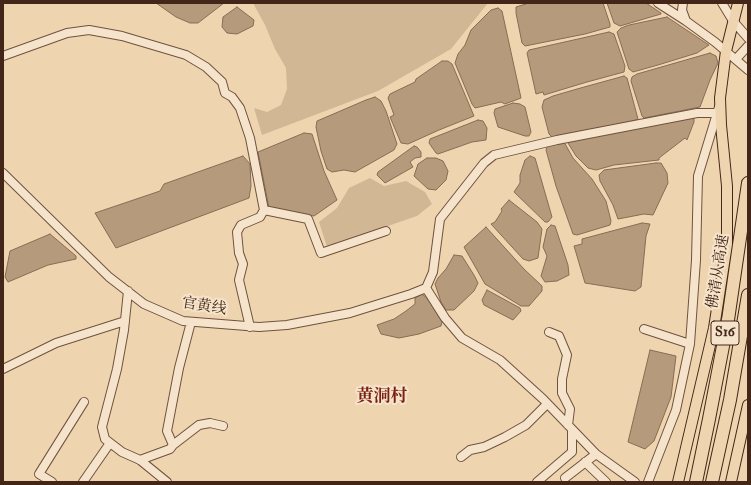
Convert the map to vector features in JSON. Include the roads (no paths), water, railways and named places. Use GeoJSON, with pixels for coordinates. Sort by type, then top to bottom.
{"type":"FeatureCollection","features":[{"type":"Feature","properties":{"kind":"highway","name":"佛清从高速"},"geometry":{"type":"LineString","coordinates":[[696,480],[728,320],[748,183]]}},
{"type":"Feature","properties":{"kind":"highway","name":"S16"},"geometry":{"type":"LineString","coordinates":[[712,482],[730,400],[748,295]]}},
{"type":"Feature","properties":{"kind":"main road"},"geometry":{"type":"LineString","coordinates":[[678,482],[714,328],[727,244],[727,186],[720,98],[726,51],[738,3]]}},
{"type":"Feature","properties":{"kind":"main road"},"geometry":{"type":"LineString","coordinates":[[731,482],[748,405]]}},
{"type":"Feature","properties":{"kind":"street"},"geometry":{"type":"LineString","coordinates":[[658,3],[686,20],[748,70]]}},
{"type":"Feature","properties":{"kind":"street"},"geometry":{"type":"LineString","coordinates":[[683,3],[682,10],[686,20]]}},
{"type":"Feature","properties":{"kind":"street"},"geometry":{"type":"LineString","coordinates":[[722,3],[733,21],[748,38]]}},
{"type":"Feature","properties":{"kind":"street"},"geometry":{"type":"LineString","coordinates":[[3,56],[67,33],[89,30],[122,36],[186,55],[206,67],[222,82],[225,93],[232,97],[240,108],[250,138],[264,210],[260,217],[241,225],[237,232],[239,253],[243,264],[239,280],[250,327]]}},
{"type":"Feature","properties":{"kind":"street"},"geometry":{"type":"LineString","coordinates":[[736,59],[748,46]]}},
{"type":"Feature","properties":{"kind":"street"},"geometry":{"type":"LineString","coordinates":[[648,482],[676,410],[690,344],[696,260],[698,176],[720,98]]}},
{"type":"Feature","properties":{"kind":"street"},"geometry":{"type":"LineString","coordinates":[[635,482],[596,454],[547,404],[500,360],[462,338],[445,318],[426,288],[433,272],[440,219],[484,163],[494,155],[557,140],[697,114],[717,113]]}},
{"type":"Feature","properties":{"kind":"street","name":"官黄线"},"geometry":{"type":"LineString","coordinates":[[3,173],[109,277],[144,304],[183,321],[250,327],[287,325],[350,312],[411,294],[426,288]]}},
{"type":"Feature","properties":{"kind":"street"},"geometry":{"type":"LineString","coordinates":[[264,210],[308,219],[321,253],[386,231]]}},
{"type":"Feature","properties":{"kind":"street"},"geometry":{"type":"LineString","coordinates":[[128,291],[125,321],[117,369],[102,427],[105,439],[122,452],[140,460],[167,482]]}},
{"type":"Feature","properties":{"kind":"street"},"geometry":{"type":"LineString","coordinates":[[3,369],[56,344],[125,321]]}},
{"type":"Feature","properties":{"kind":"street"},"geometry":{"type":"LineString","coordinates":[[173,445],[167,431],[179,368],[191,322]]}},
{"type":"Feature","properties":{"kind":"street"},"geometry":{"type":"LineString","coordinates":[[644,329],[690,344]]}},
{"type":"Feature","properties":{"kind":"street"},"geometry":{"type":"LineString","coordinates":[[536,482],[572,452],[570,409],[562,393],[562,379],[567,355],[559,336],[549,332]]}},
{"type":"Feature","properties":{"kind":"street"},"geometry":{"type":"LineString","coordinates":[[52,482],[39,474],[84,402]]}},
{"type":"Feature","properties":{"kind":"street"},"geometry":{"type":"LineString","coordinates":[[461,457],[470,450],[484,447],[526,425],[547,404]]}},
{"type":"Feature","properties":{"kind":"street"},"geometry":{"type":"LineString","coordinates":[[140,460],[170,449],[199,425],[210,423],[223,426]]}},
{"type":"Feature","properties":{"kind":"street"},"geometry":{"type":"LineString","coordinates":[[83,482],[110,443]]}},
{"type":"Feature","properties":{"kind":"street"},"geometry":{"type":"LineString","coordinates":[[565,478],[596,454]]}},
{"type":"Feature","properties":{"kind":"street"},"geometry":{"type":"LineString","coordinates":[[585,462],[606,482]]}},
{"type":"Feature","properties":{"kind":"district","name":"黄洞村"},"geometry":{"type":"Point","coordinates":[382,397]}}]}
